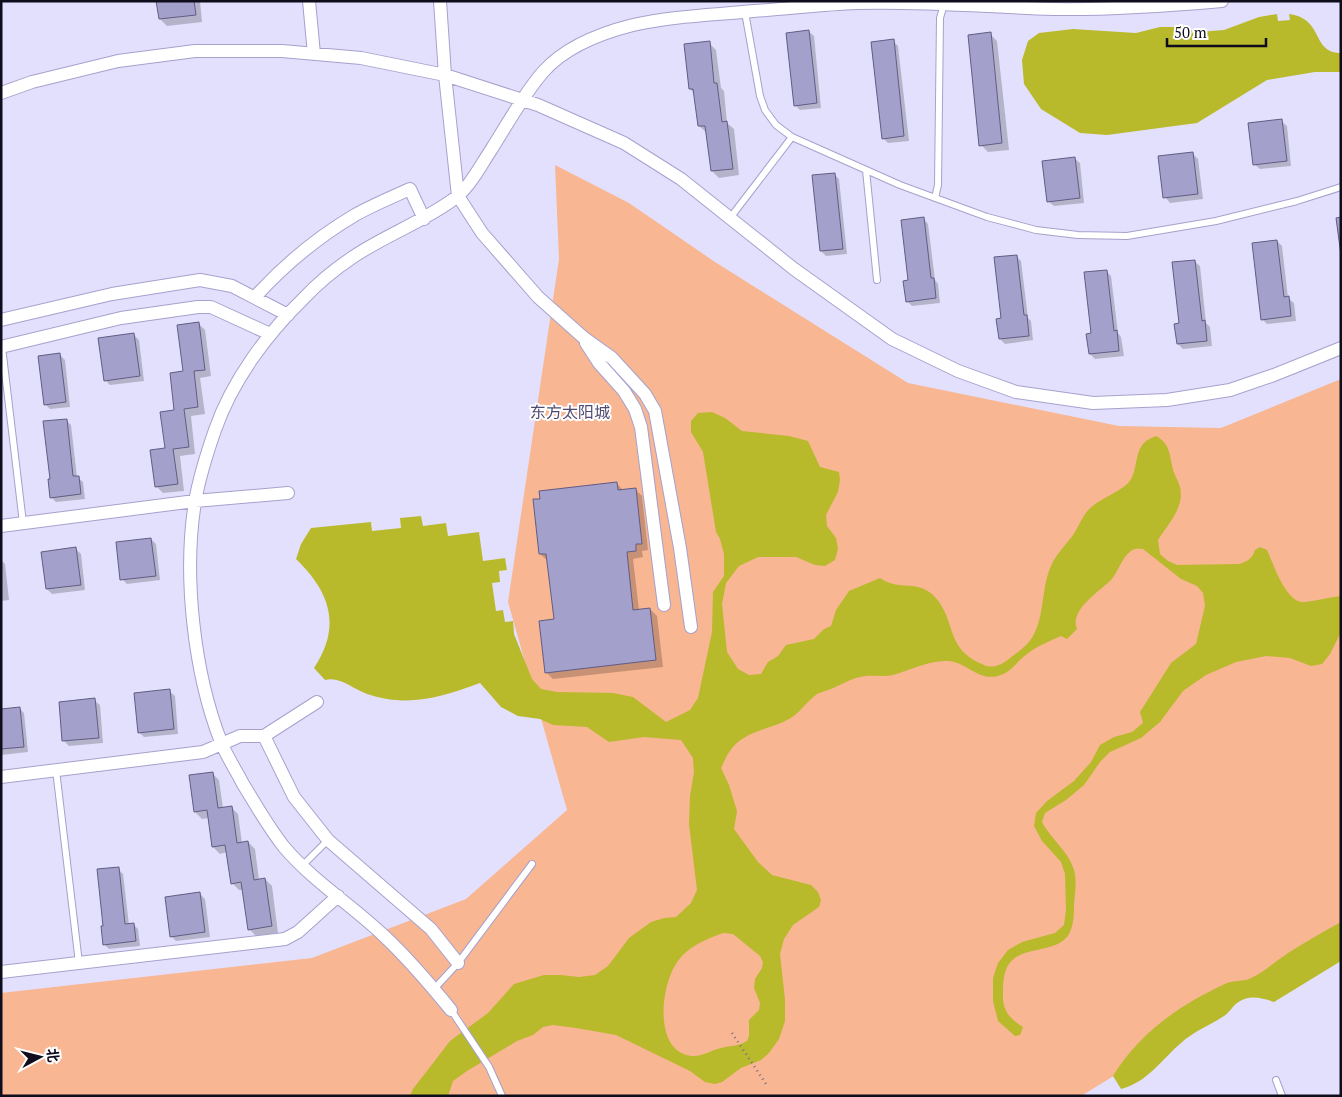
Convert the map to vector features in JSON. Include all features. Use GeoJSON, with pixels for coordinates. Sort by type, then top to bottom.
{"type":"FeatureCollection","features":[{"type":"Feature","properties":{"kind":"street"},"geometry":{"type":"LineString","coordinates":[[309,1],[314,54]]}},
{"type":"Feature","properties":{"kind":"street"},"geometry":{"type":"LineString","coordinates":[[440,1],[444,75],[458,196],[482,233],[538,298],[584,338],[612,358],[645,394],[656,410],[680,548],[691,627]]}},
{"type":"Feature","properties":{"kind":"street"},"geometry":{"type":"LineString","coordinates":[[451,1010],[382,933],[302,865],[285,848],[263,818],[222,744],[201,670],[194,630],[192,594],[191,545],[195,501],[215,428],[221,414],[247,367],[270,334],[323,280],[356,255],[424,219],[458,196],[473,178],[544,70],[566,53],[594,38],[633,25],[682,17],[856,3],[1053,8],[1222,1]]}},
{"type":"Feature","properties":{"kind":"street"},"geometry":{"type":"LineString","coordinates":[[1,93],[32,82],[118,61],[195,51],[282,51],[362,58],[444,75],[523,100],[624,143],[682,179],[794,269],[892,339],[958,371],[1016,392],[1093,403],[1167,400],[1230,390],[1274,375],[1341,348]]}},
{"type":"Feature","properties":{"kind":"street"},"geometry":{"type":"LineString","coordinates":[[255,297],[268,282],[324,235],[356,214],[410,189],[424,219]]}},
{"type":"Feature","properties":{"kind":"street"},"geometry":{"type":"LineString","coordinates":[[1,320],[112,294],[200,280],[232,286],[288,315]]}},
{"type":"Feature","properties":{"kind":"street"},"geometry":{"type":"LineString","coordinates":[[1,347],[121,318],[198,307],[211,307],[270,334]]}},
{"type":"Feature","properties":{"kind":"street"},"geometry":{"type":"LineString","coordinates":[[584,338],[599,363],[624,391],[635,409],[641,427],[664,605]]}},
{"type":"Feature","properties":{"kind":"street"},"geometry":{"type":"LineString","coordinates":[[1,526],[195,501],[288,493]]}},
{"type":"Feature","properties":{"kind":"street"},"geometry":{"type":"LineString","coordinates":[[1,777],[203,752],[240,736],[264,736],[317,702]]}},
{"type":"Feature","properties":{"kind":"street"},"geometry":{"type":"LineString","coordinates":[[264,736],[294,797],[328,840],[430,929],[458,963]]}},
{"type":"Feature","properties":{"kind":"street"},"geometry":{"type":"LineString","coordinates":[[1,972],[285,939],[298,932],[338,896]]}},
{"type":"Feature","properties":{"kind":"lane"},"geometry":{"type":"LineString","coordinates":[[935,198],[938,185],[940,18],[944,4]]}},
{"type":"Feature","properties":{"kind":"lane"},"geometry":{"type":"LineString","coordinates":[[744,12],[760,96],[765,110],[776,125],[792,137],[866,170],[987,218],[1036,230],[1078,235],[1127,236],[1216,221],[1297,201],[1341,187]]}},
{"type":"Feature","properties":{"kind":"lane"},"geometry":{"type":"LineString","coordinates":[[730,218],[792,137]]}},
{"type":"Feature","properties":{"kind":"lane"},"geometry":{"type":"LineString","coordinates":[[866,170],[877,280]]}},
{"type":"Feature","properties":{"kind":"lane"},"geometry":{"type":"LineString","coordinates":[[1,347],[23,523]]}},
{"type":"Feature","properties":{"kind":"lane"},"geometry":{"type":"LineString","coordinates":[[56,770],[78,963]]}},
{"type":"Feature","properties":{"kind":"lane"},"geometry":{"type":"LineString","coordinates":[[302,865],[328,840]]}},
{"type":"Feature","properties":{"kind":"lane"},"geometry":{"type":"LineString","coordinates":[[434,989],[458,963],[532,864]]}},
{"type":"Feature","properties":{"kind":"lane"},"geometry":{"type":"LineString","coordinates":[[451,1010],[489,1067],[502,1093]]}},
{"type":"Feature","properties":{"kind":"lane"},"geometry":{"type":"LineString","coordinates":[[1276,1080],[1282,1096]]}},
{"type":"Feature","properties":{"kind":"path"},"geometry":{"type":"LineString","coordinates":[[732,1033],[766,1084]]}},
{"type":"Feature","properties":{"kind":"shaded area"},"geometry":{"type":"Polygon","coordinates":[[[1277,14],[1278,21],[1290,20],[1289,14],[1300,17],[1308,22],[1325,48],[1332,52],[1341,53],[1341,72],[1315,72],[1267,80],[1197,123],[1107,135],[1080,133],[1041,109],[1024,84],[1022,60],[1028,41],[1039,33],[1073,29],[1136,33],[1160,27],[1177,27],[1198,32],[1224,30],[1259,17],[1277,14]]]}},
{"type":"Feature","properties":{"kind":"shaded area"},"geometry":{"type":"Polygon","coordinates":[[[555,165],[629,203],[715,262],[908,383],[1119,426],[1221,428],[1341,379],[1341,937],[1081,1096],[1,1096],[1,993],[312,958],[466,899],[567,810],[508,602],[559,259],[555,165]]]}},
{"type":"Feature","properties":{"kind":"shaded area"},"geometry":{"type":"Polygon","coordinates":[[[712,412],[725,418],[742,431],[789,436],[808,441],[820,467],[839,472],[838,492],[826,515],[827,526],[836,538],[838,549],[835,560],[825,566],[815,565],[796,557],[758,557],[739,566],[726,583],[722,604],[727,652],[738,669],[749,675],[761,674],[768,662],[778,656],[786,645],[814,639],[824,629],[831,626],[836,610],[849,591],[880,578],[890,583],[922,588],[928,591],[941,604],[956,642],[962,650],[971,658],[987,666],[997,666],[1003,663],[1028,643],[1037,628],[1048,574],[1056,557],[1075,532],[1085,514],[1098,502],[1120,490],[1128,483],[1134,473],[1140,449],[1148,439],[1156,436],[1168,448],[1181,494],[1175,515],[1158,540],[1160,554],[1168,561],[1177,565],[1239,564],[1249,559],[1255,550],[1260,547],[1267,550],[1286,590],[1298,601],[1305,602],[1341,596],[1341,632],[1330,654],[1322,664],[1311,666],[1290,658],[1266,656],[1236,662],[1206,675],[1183,691],[1160,722],[1141,738],[1110,752],[1100,762],[1084,785],[1066,800],[1045,813],[1042,822],[1072,863],[1074,870],[1076,883],[1073,919],[1071,930],[1064,940],[1048,947],[1022,954],[1015,958],[1007,967],[1003,983],[1003,1000],[1008,1014],[1023,1027],[1020,1035],[1015,1036],[998,1021],[993,1001],[993,978],[998,963],[1008,950],[1022,942],[1055,933],[1064,925],[1066,910],[1065,874],[1061,862],[1042,841],[1034,826],[1036,813],[1047,801],[1074,781],[1091,762],[1100,745],[1114,737],[1132,732],[1143,723],[1140,712],[1171,663],[1196,644],[1205,606],[1203,593],[1197,586],[1181,579],[1143,549],[1134,549],[1128,554],[1111,580],[1081,608],[1077,615],[1077,629],[1067,639],[1061,636],[1039,646],[1001,675],[986,676],[955,662],[941,661],[893,675],[857,678],[817,694],[793,717],[749,735],[735,744],[721,768],[729,785],[737,811],[734,829],[758,862],[772,875],[811,885],[818,892],[821,900],[819,907],[793,925],[784,939],[780,954],[785,1000],[785,1021],[779,1039],[769,1053],[761,1060],[741,1068],[722,1082],[715,1084],[705,1082],[690,1071],[616,1035],[553,1025],[543,1027],[533,1035],[517,1041],[467,1071],[453,1081],[448,1096],[410,1096],[413,1089],[450,1041],[488,1013],[514,984],[544,975],[579,977],[595,975],[608,966],[629,938],[651,922],[676,917],[691,903],[697,890],[689,824],[690,796],[694,772],[693,758],[681,740],[644,737],[609,742],[587,727],[553,725],[540,719],[518,716],[501,707],[480,683],[452,693],[425,699],[397,700],[367,694],[336,680],[325,680],[314,668],[323,653],[328,638],[330,624],[328,610],[317,584],[296,559],[301,544],[311,528],[371,522],[372,531],[401,528],[400,518],[421,516],[423,526],[446,523],[448,536],[479,532],[483,561],[505,558],[507,570],[499,571],[500,582],[492,583],[496,611],[503,610],[505,622],[513,621],[514,634],[532,679],[541,689],[557,692],[613,693],[633,697],[666,722],[690,710],[698,698],[712,632],[713,592],[724,576],[724,554],[716,532],[703,452],[691,432],[691,421],[698,413],[712,412]],[[723,933],[692,947],[682,956],[672,971],[664,1000],[664,1015],[666,1030],[671,1043],[679,1052],[692,1056],[699,1055],[747,1041],[749,1036],[749,1020],[759,1010],[760,1003],[754,988],[755,979],[762,968],[763,962],[760,956],[733,934],[723,933]]]}},
{"type":"Feature","properties":{"kind":"shaded area"},"geometry":{"type":"Polygon","coordinates":[[[1341,922],[1341,961],[1274,1002],[1256,998],[1242,1000],[1224,1016],[1186,1039],[1147,1076],[1131,1086],[1121,1089],[1113,1076],[1136,1046],[1163,1021],[1210,991],[1227,983],[1250,979],[1294,949],[1341,922]]]}},
{"type":"Feature","properties":{"kind":"building"},"geometry":{"type":"Polygon","coordinates":[[[156,1],[194,1],[196,15],[159,19],[156,1]]]}},
{"type":"Feature","properties":{"kind":"building"},"geometry":{"type":"Polygon","coordinates":[[[809,30],[817,103],[794,106],[786,33],[809,30]]]}},
{"type":"Feature","properties":{"kind":"building"},"geometry":{"type":"Polygon","coordinates":[[[991,32],[1002,143],[979,146],[968,35],[991,32]]]}},
{"type":"Feature","properties":{"kind":"building"},"geometry":{"type":"Polygon","coordinates":[[[894,39],[904,136],[882,139],[871,42],[894,39]]]}},
{"type":"Feature","properties":{"kind":"building"},"geometry":{"type":"Polygon","coordinates":[[[710,41],[714,83],[717,83],[722,122],[727,121],[733,169],[711,171],[705,126],[698,126],[693,89],[689,89],[684,44],[710,41]]]}},
{"type":"Feature","properties":{"kind":"building"},"geometry":{"type":"Polygon","coordinates":[[[1282,119],[1287,161],[1253,165],[1248,123],[1282,119]]]}},
{"type":"Feature","properties":{"kind":"building"},"geometry":{"type":"Polygon","coordinates":[[[1193,152],[1198,194],[1163,198],[1158,156],[1193,152]]]}},
{"type":"Feature","properties":{"kind":"building"},"geometry":{"type":"Polygon","coordinates":[[[1075,157],[1080,198],[1047,202],[1042,161],[1075,157]]]}},
{"type":"Feature","properties":{"kind":"building"},"geometry":{"type":"Polygon","coordinates":[[[835,173],[843,249],[820,251],[812,175],[835,173]]]}},
{"type":"Feature","properties":{"kind":"building"},"geometry":{"type":"Polygon","coordinates":[[[924,217],[931,278],[934,278],[936,298],[906,302],[903,281],[908,280],[901,220],[924,217]]]}},
{"type":"Feature","properties":{"kind":"building"},"geometry":{"type":"Polygon","coordinates":[[[1341,217],[1341,255],[1336,218],[1341,217]]]}},
{"type":"Feature","properties":{"kind":"building"},"geometry":{"type":"Polygon","coordinates":[[[1277,240],[1284,297],[1289,296],[1291,316],[1261,320],[1252,243],[1277,240]]]}},
{"type":"Feature","properties":{"kind":"building"},"geometry":{"type":"Polygon","coordinates":[[[1017,255],[1024,315],[1027,315],[1029,336],[999,339],[996,319],[1001,318],[994,257],[1017,255]]]}},
{"type":"Feature","properties":{"kind":"building"},"geometry":{"type":"Polygon","coordinates":[[[1195,260],[1202,321],[1205,320],[1207,341],[1177,344],[1174,324],[1179,323],[1172,262],[1195,260]]]}},
{"type":"Feature","properties":{"kind":"building"},"geometry":{"type":"Polygon","coordinates":[[[1107,270],[1114,331],[1117,330],[1119,351],[1089,354],[1086,334],[1091,333],[1084,272],[1107,270]]]}},
{"type":"Feature","properties":{"kind":"building"},"geometry":{"type":"Polygon","coordinates":[[[199,322],[205,370],[194,371],[198,407],[184,409],[189,447],[173,449],[178,484],[155,487],[150,450],[165,448],[160,412],[174,410],[170,373],[183,371],[177,325],[199,322]]]}},
{"type":"Feature","properties":{"kind":"building"},"geometry":{"type":"Polygon","coordinates":[[[134,333],[140,376],[104,381],[98,338],[134,333]]]}},
{"type":"Feature","properties":{"kind":"building"},"geometry":{"type":"Polygon","coordinates":[[[60,353],[66,402],[44,405],[38,356],[60,353]]]}},
{"type":"Feature","properties":{"kind":"building"},"geometry":{"type":"Polygon","coordinates":[[[67,419],[73,476],[79,476],[81,494],[50,498],[48,479],[50,479],[43,421],[67,419]]]}},
{"type":"Feature","properties":{"kind":"building"},"geometry":{"type":"Polygon","coordinates":[[[617,482],[618,490],[636,488],[642,544],[636,544],[636,551],[627,552],[633,610],[650,608],[656,660],[545,673],[539,621],[554,619],[546,554],[539,554],[533,499],[540,499],[539,491],[617,482]]]}},
{"type":"Feature","properties":{"kind":"building"},"geometry":{"type":"Polygon","coordinates":[[[151,538],[156,576],[120,580],[116,542],[151,538]]]}},
{"type":"Feature","properties":{"kind":"building"},"geometry":{"type":"Polygon","coordinates":[[[76,547],[81,585],[46,589],[41,552],[76,547]]]}},
{"type":"Feature","properties":{"kind":"building"},"geometry":{"type":"Polygon","coordinates":[[[170,689],[174,729],[138,733],[134,693],[170,689]]]}},
{"type":"Feature","properties":{"kind":"building"},"geometry":{"type":"Polygon","coordinates":[[[95,698],[99,738],[62,741],[59,702],[95,698]]]}},
{"type":"Feature","properties":{"kind":"building"},"geometry":{"type":"Polygon","coordinates":[[[20,707],[24,747],[1,749],[1,709],[20,707]]]}},
{"type":"Feature","properties":{"kind":"building"},"geometry":{"type":"Polygon","coordinates":[[[213,772],[218,808],[232,806],[237,843],[248,841],[254,880],[265,878],[272,926],[248,930],[241,882],[231,884],[225,845],[212,847],[207,810],[194,812],[189,775],[213,772]]]}},
{"type":"Feature","properties":{"kind":"building"},"geometry":{"type":"Polygon","coordinates":[[[119,867],[125,924],[134,923],[136,941],[103,945],[97,869],[119,867]]]}},
{"type":"Feature","properties":{"kind":"building"},"geometry":{"type":"Polygon","coordinates":[[[200,892],[205,932],[170,937],[165,897],[200,892]]]}},
{"type":"Feature","properties":{"kind":"district","name":"东方太阳城"},"geometry":{"type":"Point","coordinates":[570,412]}}]}
